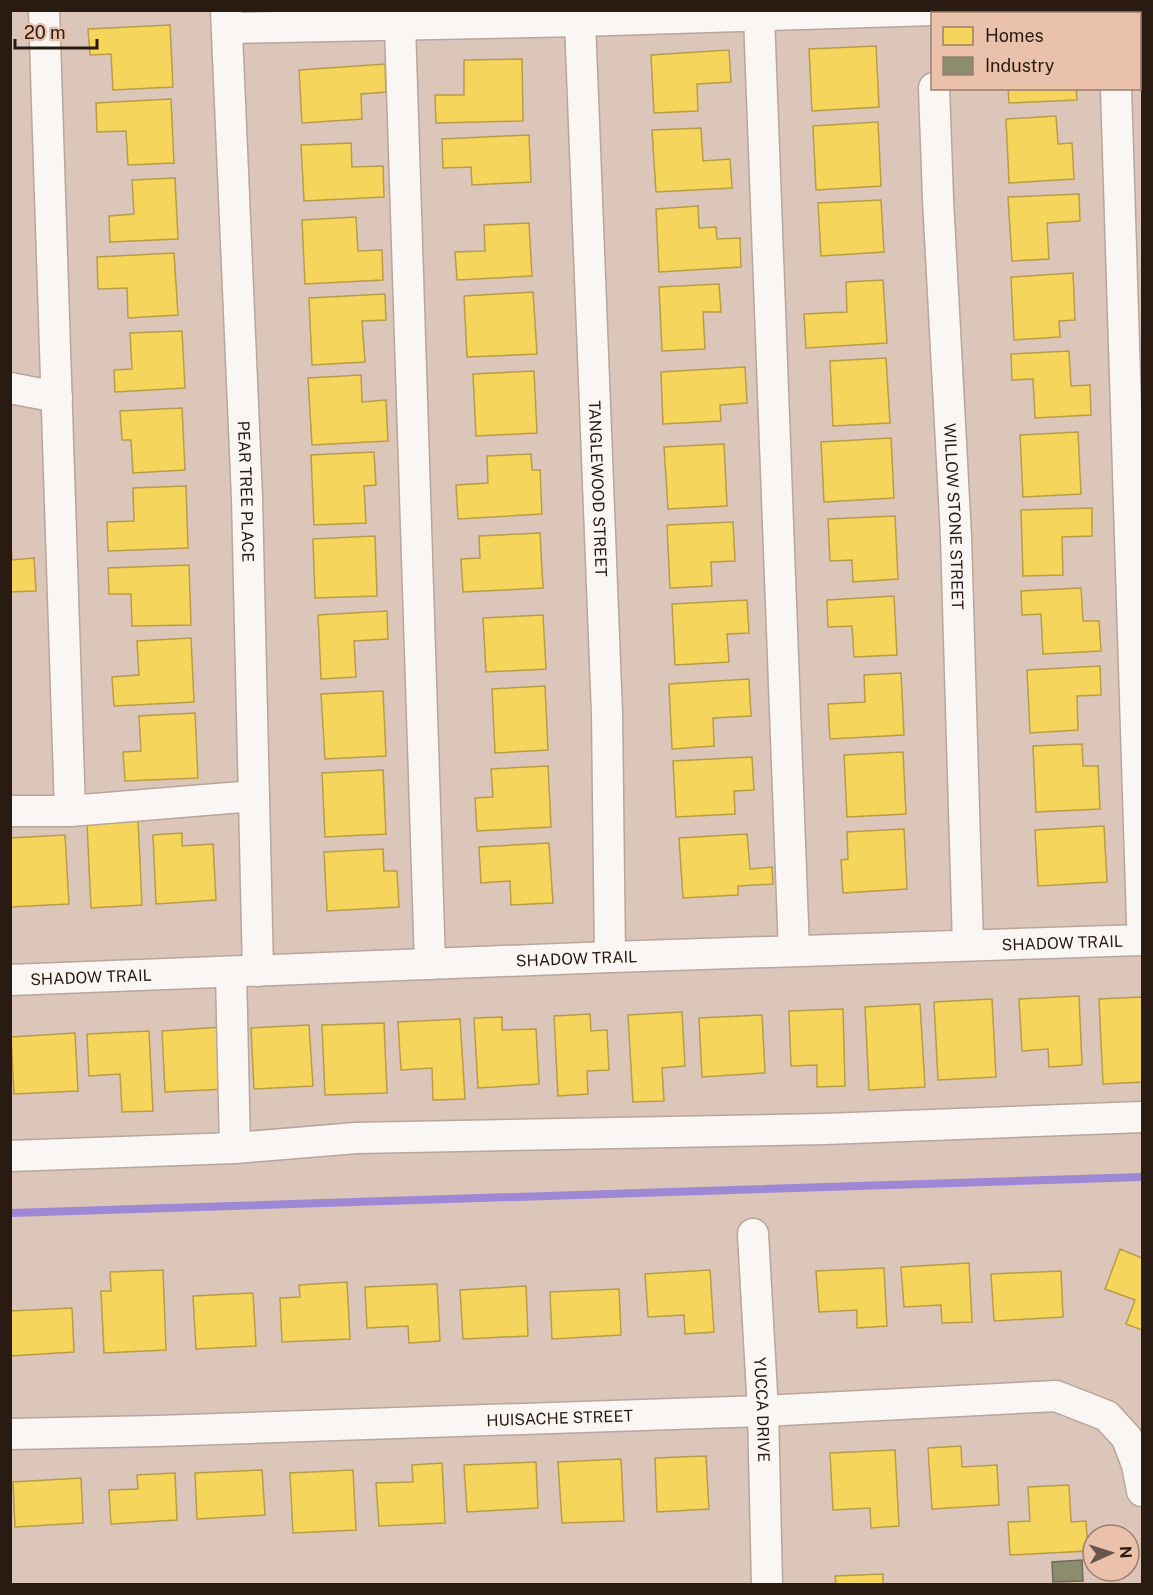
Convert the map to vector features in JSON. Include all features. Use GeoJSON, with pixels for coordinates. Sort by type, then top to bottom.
{"type":"FeatureCollection","features":[{"type":"Feature","properties":{"kind":"street"},"geometry":{"type":"LineString","coordinates":[[44,10],[70,811]]}},
{"type":"Feature","properties":{"kind":"street"},"geometry":{"type":"LineString","coordinates":[[227,19],[400,25],[932,10]]}},
{"type":"Feature","properties":{"kind":"street"},"geometry":{"type":"LineString","coordinates":[[759,16],[794,951]]}},
{"type":"Feature","properties":{"kind":"street","name":"PEAR TREE PLACE"},"geometry":{"type":"LineString","coordinates":[[227,19],[247,498],[254,796],[235,1148]]}},
{"type":"Feature","properties":{"kind":"street","name":"TANGLEWOOD STREET"},"geometry":{"type":"LineString","coordinates":[[580,21],[607,714],[610,957]]}},
{"type":"Feature","properties":{"kind":"street"},"geometry":{"type":"LineString","coordinates":[[400,25],[430,964]]}},
{"type":"Feature","properties":{"kind":"street","name":"WILLOW STONE STREET"},"geometry":{"type":"LineString","coordinates":[[934,90],[956,537],[968,945]]}},
{"type":"Feature","properties":{"kind":"street"},"geometry":{"type":"LineString","coordinates":[[1116,90],[1143,922]]}},
{"type":"Feature","properties":{"kind":"street"},"geometry":{"type":"LineString","coordinates":[[10,388],[57,397]]}},
{"type":"Feature","properties":{"kind":"street"},"geometry":{"type":"LineString","coordinates":[[10,811],[70,811],[254,796]]}},
{"type":"Feature","properties":{"kind":"street","name":"SHADOW TRAIL"},"geometry":{"type":"LineString","coordinates":[[10,980],[610,957],[1143,940]]}},
{"type":"Feature","properties":{"kind":"street"},"geometry":{"type":"LineString","coordinates":[[10,1156],[235,1148],[356,1138],[825,1129],[1143,1117]]}},
{"type":"Feature","properties":{"kind":"street","name":"YUCCA DRIVE"},"geometry":{"type":"LineString","coordinates":[[753,1234],[763,1411],[767,1584]]}},
{"type":"Feature","properties":{"kind":"street","name":"HUISACHE STREET"},"geometry":{"type":"LineString","coordinates":[[10,1434],[763,1411],[1056,1396],[1107,1416],[1127,1438],[1143,1491]]}},
{"type":"Feature","properties":{"kind":"building: Homes"},"geometry":{"type":"Polygon","coordinates":[[[170,25],[173,87],[113,90],[111,54],[90,55],[88,29],[170,25]]]}},
{"type":"Feature","properties":{"kind":"building: Homes"},"geometry":{"type":"Polygon","coordinates":[[[876,46],[879,107],[812,111],[809,49],[876,46]]]}},
{"type":"Feature","properties":{"kind":"building: Homes"},"geometry":{"type":"Polygon","coordinates":[[[729,50],[731,82],[697,84],[698,111],[654,113],[651,55],[729,50]]]}},
{"type":"Feature","properties":{"kind":"building: Homes"},"geometry":{"type":"Polygon","coordinates":[[[522,59],[523,121],[436,123],[435,95],[464,95],[464,60],[522,59]]]}},
{"type":"Feature","properties":{"kind":"building: Homes"},"geometry":{"type":"Polygon","coordinates":[[[385,64],[386,92],[361,94],[362,119],[302,123],[299,70],[385,64]]]}},
{"type":"Feature","properties":{"kind":"building: Homes"},"geometry":{"type":"Polygon","coordinates":[[[1008,90],[1076,90],[1077,100],[1009,103],[1008,90]]]}},
{"type":"Feature","properties":{"kind":"building: Homes"},"geometry":{"type":"Polygon","coordinates":[[[171,99],[174,163],[128,165],[126,131],[97,132],[96,103],[171,99]]]}},
{"type":"Feature","properties":{"kind":"building: Homes"},"geometry":{"type":"Polygon","coordinates":[[[1056,116],[1058,144],[1072,143],[1074,179],[1009,183],[1006,119],[1056,116]]]}},
{"type":"Feature","properties":{"kind":"building: Homes"},"geometry":{"type":"Polygon","coordinates":[[[878,122],[881,186],[816,190],[813,126],[878,122]]]}},
{"type":"Feature","properties":{"kind":"building: Homes"},"geometry":{"type":"Polygon","coordinates":[[[701,128],[703,161],[730,159],[732,188],[656,192],[652,130],[701,128]]]}},
{"type":"Feature","properties":{"kind":"building: Homes"},"geometry":{"type":"Polygon","coordinates":[[[529,135],[531,182],[472,185],[471,167],[443,168],[442,139],[529,135]]]}},
{"type":"Feature","properties":{"kind":"building: Homes"},"geometry":{"type":"Polygon","coordinates":[[[351,143],[352,167],[383,166],[384,197],[304,201],[301,145],[351,143]]]}},
{"type":"Feature","properties":{"kind":"building: Homes"},"geometry":{"type":"Polygon","coordinates":[[[175,178],[178,239],[110,242],[109,216],[134,214],[132,180],[175,178]]]}},
{"type":"Feature","properties":{"kind":"building: Homes"},"geometry":{"type":"Polygon","coordinates":[[[1079,194],[1080,221],[1047,223],[1049,259],[1012,261],[1008,197],[1079,194]]]}},
{"type":"Feature","properties":{"kind":"building: Homes"},"geometry":{"type":"Polygon","coordinates":[[[881,200],[884,252],[821,256],[818,203],[881,200]]]}},
{"type":"Feature","properties":{"kind":"building: Homes"},"geometry":{"type":"Polygon","coordinates":[[[698,206],[699,228],[716,227],[717,239],[740,238],[741,267],[659,272],[656,209],[698,206]]]}},
{"type":"Feature","properties":{"kind":"building: Homes"},"geometry":{"type":"Polygon","coordinates":[[[356,217],[358,251],[382,250],[383,280],[305,284],[302,220],[356,217]]]}},
{"type":"Feature","properties":{"kind":"building: Homes"},"geometry":{"type":"Polygon","coordinates":[[[529,223],[532,276],[457,280],[455,252],[485,251],[484,225],[529,223]]]}},
{"type":"Feature","properties":{"kind":"building: Homes"},"geometry":{"type":"Polygon","coordinates":[[[174,253],[178,315],[128,318],[127,288],[98,289],[97,257],[174,253]]]}},
{"type":"Feature","properties":{"kind":"building: Homes"},"geometry":{"type":"Polygon","coordinates":[[[1073,273],[1075,320],[1059,321],[1060,337],[1014,340],[1011,277],[1073,273]]]}},
{"type":"Feature","properties":{"kind":"building: Homes"},"geometry":{"type":"Polygon","coordinates":[[[883,280],[887,343],[806,348],[804,314],[847,312],[846,282],[883,280]]]}},
{"type":"Feature","properties":{"kind":"building: Homes"},"geometry":{"type":"Polygon","coordinates":[[[719,284],[721,312],[703,312],[705,349],[662,351],[659,287],[719,284]]]}},
{"type":"Feature","properties":{"kind":"building: Homes"},"geometry":{"type":"Polygon","coordinates":[[[533,292],[537,354],[467,357],[464,296],[533,292]]]}},
{"type":"Feature","properties":{"kind":"building: Homes"},"geometry":{"type":"Polygon","coordinates":[[[385,294],[386,320],[362,321],[365,362],[312,365],[309,298],[385,294]]]}},
{"type":"Feature","properties":{"kind":"building: Homes"},"geometry":{"type":"Polygon","coordinates":[[[182,331],[185,388],[115,392],[114,370],[132,369],[130,333],[182,331]]]}},
{"type":"Feature","properties":{"kind":"building: Homes"},"geometry":{"type":"Polygon","coordinates":[[[1069,351],[1071,386],[1090,385],[1091,415],[1035,418],[1033,379],[1012,380],[1011,354],[1069,351]]]}},
{"type":"Feature","properties":{"kind":"building: Homes"},"geometry":{"type":"Polygon","coordinates":[[[886,358],[890,423],[833,426],[830,361],[886,358]]]}},
{"type":"Feature","properties":{"kind":"building: Homes"},"geometry":{"type":"Polygon","coordinates":[[[745,367],[747,403],[720,405],[721,421],[663,424],[661,372],[745,367]]]}},
{"type":"Feature","properties":{"kind":"building: Homes"},"geometry":{"type":"Polygon","coordinates":[[[534,371],[537,433],[476,436],[473,374],[534,371]]]}},
{"type":"Feature","properties":{"kind":"building: Homes"},"geometry":{"type":"Polygon","coordinates":[[[361,375],[362,402],[386,400],[388,441],[312,445],[308,378],[361,375]]]}},
{"type":"Feature","properties":{"kind":"building: Homes"},"geometry":{"type":"Polygon","coordinates":[[[182,408],[185,470],[133,473],[131,440],[122,440],[120,411],[182,408]]]}},
{"type":"Feature","properties":{"kind":"building: Homes"},"geometry":{"type":"Polygon","coordinates":[[[1078,432],[1081,494],[1023,497],[1020,435],[1078,432]]]}},
{"type":"Feature","properties":{"kind":"building: Homes"},"geometry":{"type":"Polygon","coordinates":[[[891,438],[894,498],[824,502],[821,442],[891,438]]]}},
{"type":"Feature","properties":{"kind":"building: Homes"},"geometry":{"type":"Polygon","coordinates":[[[724,444],[727,506],[668,509],[664,447],[724,444]]]}},
{"type":"Feature","properties":{"kind":"building: Homes"},"geometry":{"type":"Polygon","coordinates":[[[374,452],[376,485],[364,486],[366,523],[314,525],[311,455],[374,452]]]}},
{"type":"Feature","properties":{"kind":"building: Homes"},"geometry":{"type":"Polygon","coordinates":[[[531,454],[532,470],[540,470],[542,514],[458,519],[456,485],[488,483],[487,456],[531,454]]]}},
{"type":"Feature","properties":{"kind":"building: Homes"},"geometry":{"type":"Polygon","coordinates":[[[186,486],[188,548],[108,551],[107,522],[134,521],[133,488],[186,486]]]}},
{"type":"Feature","properties":{"kind":"building: Homes"},"geometry":{"type":"Polygon","coordinates":[[[1092,508],[1092,536],[1062,537],[1063,575],[1023,576],[1021,510],[1092,508]]]}},
{"type":"Feature","properties":{"kind":"building: Homes"},"geometry":{"type":"Polygon","coordinates":[[[895,516],[898,579],[853,582],[852,560],[830,561],[828,519],[895,516]]]}},
{"type":"Feature","properties":{"kind":"building: Homes"},"geometry":{"type":"Polygon","coordinates":[[[733,522],[735,561],[711,562],[712,586],[670,588],[667,525],[733,522]]]}},
{"type":"Feature","properties":{"kind":"building: Homes"},"geometry":{"type":"Polygon","coordinates":[[[540,533],[543,588],[463,592],[461,559],[480,558],[479,536],[540,533]]]}},
{"type":"Feature","properties":{"kind":"building: Homes"},"geometry":{"type":"Polygon","coordinates":[[[375,536],[377,596],[315,598],[313,539],[375,536]]]}},
{"type":"Feature","properties":{"kind":"building: Homes"},"geometry":{"type":"Polygon","coordinates":[[[10,537],[12,560],[34,558],[36,591],[10,592],[10,537]]]}},
{"type":"Feature","properties":{"kind":"building: Homes"},"geometry":{"type":"Polygon","coordinates":[[[189,565],[191,625],[132,626],[131,594],[109,594],[108,568],[189,565]]]}},
{"type":"Feature","properties":{"kind":"building: Homes"},"geometry":{"type":"Polygon","coordinates":[[[1081,588],[1083,621],[1099,621],[1101,651],[1043,654],[1041,614],[1022,615],[1021,591],[1081,588]]]}},
{"type":"Feature","properties":{"kind":"building: Homes"},"geometry":{"type":"Polygon","coordinates":[[[894,596],[897,655],[854,657],[852,626],[828,627],[827,600],[894,596]]]}},
{"type":"Feature","properties":{"kind":"building: Homes"},"geometry":{"type":"Polygon","coordinates":[[[747,600],[749,633],[727,634],[729,662],[675,665],[672,604],[747,600]]]}},
{"type":"Feature","properties":{"kind":"building: Homes"},"geometry":{"type":"Polygon","coordinates":[[[387,611],[388,639],[354,641],[356,677],[321,679],[318,615],[387,611]]]}},
{"type":"Feature","properties":{"kind":"building: Homes"},"geometry":{"type":"Polygon","coordinates":[[[543,615],[546,669],[486,672],[483,618],[543,615]]]}},
{"type":"Feature","properties":{"kind":"building: Homes"},"geometry":{"type":"Polygon","coordinates":[[[191,638],[194,702],[114,706],[112,677],[139,675],[137,641],[191,638]]]}},
{"type":"Feature","properties":{"kind":"building: Homes"},"geometry":{"type":"Polygon","coordinates":[[[1100,666],[1101,695],[1077,696],[1078,730],[1030,733],[1027,670],[1100,666]]]}},
{"type":"Feature","properties":{"kind":"building: Homes"},"geometry":{"type":"Polygon","coordinates":[[[901,673],[904,735],[830,739],[828,704],[865,702],[864,675],[901,673]]]}},
{"type":"Feature","properties":{"kind":"building: Homes"},"geometry":{"type":"Polygon","coordinates":[[[749,679],[751,716],[713,718],[714,746],[672,749],[669,684],[749,679]]]}},
{"type":"Feature","properties":{"kind":"building: Homes"},"geometry":{"type":"Polygon","coordinates":[[[545,686],[548,750],[495,753],[492,689],[545,686]]]}},
{"type":"Feature","properties":{"kind":"building: Homes"},"geometry":{"type":"Polygon","coordinates":[[[383,691],[386,756],[325,759],[321,694],[383,691]]]}},
{"type":"Feature","properties":{"kind":"building: Homes"},"geometry":{"type":"Polygon","coordinates":[[[195,713],[198,778],[125,781],[123,752],[141,751],[139,716],[195,713]]]}},
{"type":"Feature","properties":{"kind":"building: Homes"},"geometry":{"type":"Polygon","coordinates":[[[1082,744],[1083,766],[1098,766],[1100,809],[1036,812],[1033,746],[1082,744]]]}},
{"type":"Feature","properties":{"kind":"building: Homes"},"geometry":{"type":"Polygon","coordinates":[[[903,752],[906,814],[847,817],[844,755],[903,752]]]}},
{"type":"Feature","properties":{"kind":"building: Homes"},"geometry":{"type":"Polygon","coordinates":[[[752,757],[754,790],[734,791],[735,814],[676,817],[673,761],[752,757]]]}},
{"type":"Feature","properties":{"kind":"building: Homes"},"geometry":{"type":"Polygon","coordinates":[[[548,766],[551,827],[477,831],[475,798],[493,797],[491,769],[548,766]]]}},
{"type":"Feature","properties":{"kind":"building: Homes"},"geometry":{"type":"Polygon","coordinates":[[[383,770],[386,834],[325,837],[322,773],[383,770]]]}},
{"type":"Feature","properties":{"kind":"building: Homes"},"geometry":{"type":"Polygon","coordinates":[[[138,821],[142,905],[91,908],[87,824],[138,821]]]}},
{"type":"Feature","properties":{"kind":"building: Homes"},"geometry":{"type":"Polygon","coordinates":[[[1104,826],[1107,882],[1038,886],[1035,830],[1104,826]]]}},
{"type":"Feature","properties":{"kind":"building: Homes"},"geometry":{"type":"Polygon","coordinates":[[[904,829],[907,889],[843,893],[841,860],[848,859],[847,832],[904,829]]]}},
{"type":"Feature","properties":{"kind":"building: Homes"},"geometry":{"type":"Polygon","coordinates":[[[182,833],[182,846],[213,844],[216,900],[156,904],[153,835],[182,833]]]}},
{"type":"Feature","properties":{"kind":"building: Homes"},"geometry":{"type":"Polygon","coordinates":[[[747,834],[750,869],[772,867],[773,884],[738,886],[738,895],[683,898],[679,838],[747,834]]]}},
{"type":"Feature","properties":{"kind":"building: Homes"},"geometry":{"type":"Polygon","coordinates":[[[65,835],[69,904],[10,907],[10,838],[65,835]]]}},
{"type":"Feature","properties":{"kind":"building: Homes"},"geometry":{"type":"Polygon","coordinates":[[[549,843],[553,903],[511,905],[510,881],[481,883],[479,847],[549,843]]]}},
{"type":"Feature","properties":{"kind":"building: Homes"},"geometry":{"type":"Polygon","coordinates":[[[383,849],[384,871],[397,871],[399,907],[327,911],[324,852],[383,849]]]}},
{"type":"Feature","properties":{"kind":"building: Homes"},"geometry":{"type":"Polygon","coordinates":[[[1079,996],[1082,1065],[1049,1067],[1048,1049],[1022,1051],[1019,999],[1079,996]]]}},
{"type":"Feature","properties":{"kind":"building: Homes"},"geometry":{"type":"Polygon","coordinates":[[[1142,997],[1142,1082],[1103,1084],[1099,999],[1142,997]]]}},
{"type":"Feature","properties":{"kind":"building: Homes"},"geometry":{"type":"Polygon","coordinates":[[[992,999],[996,1077],[938,1080],[934,1002],[992,999]]]}},
{"type":"Feature","properties":{"kind":"building: Homes"},"geometry":{"type":"Polygon","coordinates":[[[920,1004],[925,1087],[869,1090],[865,1007],[920,1004]]]}},
{"type":"Feature","properties":{"kind":"building: Homes"},"geometry":{"type":"Polygon","coordinates":[[[843,1009],[845,1086],[817,1087],[817,1065],[791,1066],[789,1011],[843,1009]]]}},
{"type":"Feature","properties":{"kind":"building: Homes"},"geometry":{"type":"Polygon","coordinates":[[[682,1012],[685,1066],[662,1068],[664,1101],[633,1102],[628,1015],[682,1012]]]}},
{"type":"Feature","properties":{"kind":"building: Homes"},"geometry":{"type":"Polygon","coordinates":[[[590,1014],[591,1031],[607,1030],[609,1070],[587,1071],[588,1094],[558,1096],[554,1016],[590,1014]]]}},
{"type":"Feature","properties":{"kind":"building: Homes"},"geometry":{"type":"Polygon","coordinates":[[[762,1015],[765,1073],[702,1077],[699,1018],[762,1015]]]}},
{"type":"Feature","properties":{"kind":"building: Homes"},"geometry":{"type":"Polygon","coordinates":[[[502,1017],[502,1030],[536,1029],[539,1084],[478,1088],[474,1018],[502,1017]]]}},
{"type":"Feature","properties":{"kind":"building: Homes"},"geometry":{"type":"Polygon","coordinates":[[[460,1019],[465,1099],[433,1100],[432,1068],[401,1070],[398,1022],[460,1019]]]}},
{"type":"Feature","properties":{"kind":"building: Homes"},"geometry":{"type":"Polygon","coordinates":[[[384,1023],[387,1093],[325,1095],[322,1025],[384,1023]]]}},
{"type":"Feature","properties":{"kind":"building: Homes"},"geometry":{"type":"Polygon","coordinates":[[[309,1025],[313,1086],[254,1089],[251,1028],[309,1025]]]}},
{"type":"Feature","properties":{"kind":"building: Homes"},"geometry":{"type":"Polygon","coordinates":[[[222,1027],[226,1089],[165,1092],[162,1031],[222,1027]]]}},
{"type":"Feature","properties":{"kind":"building: Homes"},"geometry":{"type":"Polygon","coordinates":[[[149,1031],[153,1111],[122,1112],[120,1074],[89,1076],[87,1034],[149,1031]]]}},
{"type":"Feature","properties":{"kind":"building: Homes"},"geometry":{"type":"Polygon","coordinates":[[[75,1033],[78,1091],[14,1094],[11,1037],[75,1033]]]}},
{"type":"Feature","properties":{"kind":"building: Homes"},"geometry":{"type":"Polygon","coordinates":[[[1120,1249],[1142,1258],[1142,1330],[1126,1324],[1135,1300],[1105,1289],[1120,1249]]]}},
{"type":"Feature","properties":{"kind":"building: Homes"},"geometry":{"type":"Polygon","coordinates":[[[969,1263],[972,1322],[942,1323],[941,1305],[904,1307],[901,1267],[969,1263]]]}},
{"type":"Feature","properties":{"kind":"building: Homes"},"geometry":{"type":"Polygon","coordinates":[[[884,1268],[887,1326],[857,1328],[857,1310],[819,1312],[816,1271],[884,1268]]]}},
{"type":"Feature","properties":{"kind":"building: Homes"},"geometry":{"type":"Polygon","coordinates":[[[163,1270],[166,1350],[104,1353],[101,1291],[111,1291],[110,1272],[163,1270]]]}},
{"type":"Feature","properties":{"kind":"building: Homes"},"geometry":{"type":"Polygon","coordinates":[[[710,1270],[714,1332],[685,1334],[684,1315],[648,1317],[645,1274],[710,1270]]]}},
{"type":"Feature","properties":{"kind":"building: Homes"},"geometry":{"type":"Polygon","coordinates":[[[1061,1271],[1063,1317],[994,1321],[991,1274],[1061,1271]]]}},
{"type":"Feature","properties":{"kind":"building: Homes"},"geometry":{"type":"Polygon","coordinates":[[[347,1282],[350,1339],[282,1342],[280,1298],[300,1297],[299,1285],[347,1282]]]}},
{"type":"Feature","properties":{"kind":"building: Homes"},"geometry":{"type":"Polygon","coordinates":[[[437,1284],[440,1341],[409,1343],[408,1326],[367,1328],[365,1287],[437,1284]]]}},
{"type":"Feature","properties":{"kind":"building: Homes"},"geometry":{"type":"Polygon","coordinates":[[[526,1286],[528,1336],[463,1339],[460,1290],[526,1286]]]}},
{"type":"Feature","properties":{"kind":"building: Homes"},"geometry":{"type":"Polygon","coordinates":[[[619,1289],[621,1335],[552,1339],[550,1292],[619,1289]]]}},
{"type":"Feature","properties":{"kind":"building: Homes"},"geometry":{"type":"Polygon","coordinates":[[[253,1293],[256,1346],[196,1349],[193,1296],[253,1293]]]}},
{"type":"Feature","properties":{"kind":"building: Homes"},"geometry":{"type":"Polygon","coordinates":[[[72,1308],[74,1352],[10,1356],[10,1311],[72,1308]]]}},
{"type":"Feature","properties":{"kind":"building: Homes"},"geometry":{"type":"Polygon","coordinates":[[[961,1446],[962,1467],[997,1465],[999,1505],[932,1509],[928,1448],[961,1446]]]}},
{"type":"Feature","properties":{"kind":"building: Homes"},"geometry":{"type":"Polygon","coordinates":[[[895,1450],[899,1526],[871,1528],[870,1508],[833,1510],[830,1453],[895,1450]]]}},
{"type":"Feature","properties":{"kind":"building: Homes"},"geometry":{"type":"Polygon","coordinates":[[[706,1456],[709,1509],[657,1512],[655,1458],[706,1456]]]}},
{"type":"Feature","properties":{"kind":"building: Homes"},"geometry":{"type":"Polygon","coordinates":[[[621,1459],[624,1521],[562,1523],[558,1462],[621,1459]]]}},
{"type":"Feature","properties":{"kind":"building: Homes"},"geometry":{"type":"Polygon","coordinates":[[[536,1462],[538,1508],[467,1512],[464,1465],[536,1462]]]}},
{"type":"Feature","properties":{"kind":"building: Homes"},"geometry":{"type":"Polygon","coordinates":[[[442,1463],[445,1523],[379,1526],[376,1483],[413,1482],[412,1465],[442,1463]]]}},
{"type":"Feature","properties":{"kind":"building: Homes"},"geometry":{"type":"Polygon","coordinates":[[[262,1470],[265,1515],[197,1519],[195,1473],[262,1470]]]}},
{"type":"Feature","properties":{"kind":"building: Homes"},"geometry":{"type":"Polygon","coordinates":[[[353,1470],[356,1530],[293,1533],[290,1473],[353,1470]]]}},
{"type":"Feature","properties":{"kind":"building: Homes"},"geometry":{"type":"Polygon","coordinates":[[[175,1473],[177,1520],[111,1524],[109,1490],[138,1489],[137,1475],[175,1473]]]}},
{"type":"Feature","properties":{"kind":"building: Homes"},"geometry":{"type":"Polygon","coordinates":[[[81,1478],[83,1523],[15,1527],[13,1482],[81,1478]]]}},
{"type":"Feature","properties":{"kind":"building: Homes"},"geometry":{"type":"Polygon","coordinates":[[[1069,1485],[1071,1522],[1086,1521],[1086,1523],[1081,1523],[1081,1551],[1010,1555],[1008,1522],[1030,1521],[1028,1487],[1069,1485]]]}},
{"type":"Feature","properties":{"kind":"building: Homes"},"geometry":{"type":"Polygon","coordinates":[[[883,1574],[883,1584],[836,1584],[835,1576],[883,1574]]]}},
{"type":"Feature","properties":{"kind":"building: Industry"},"geometry":{"type":"Polygon","coordinates":[[[1081,1560],[1081,1581],[1053,1582],[1052,1562],[1081,1560]]]}},
{"type":"Feature","properties":{"kind":"waterway"},"geometry":{"type":"LineString","coordinates":[[10,1213],[1142,1177]]}}]}
